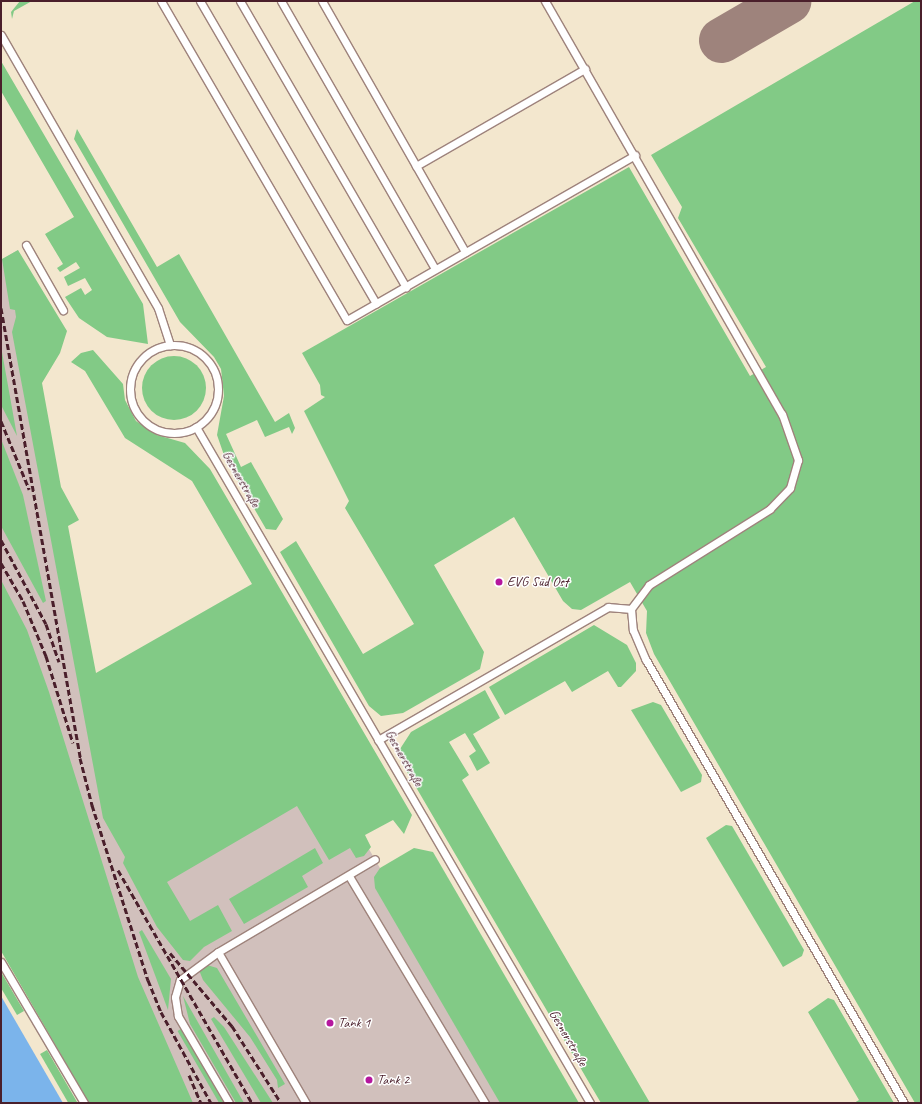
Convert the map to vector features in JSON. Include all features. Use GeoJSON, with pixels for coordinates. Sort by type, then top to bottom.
{"type":"FeatureCollection","features":[{"type":"Feature","properties":{"kind":"lane"},"geometry":{"type":"LineString","coordinates":[[161,1],[347,320],[635,155]]}},
{"type":"Feature","properties":{"kind":"lane"},"geometry":{"type":"LineString","coordinates":[[200,1],[376,304]]}},
{"type":"Feature","properties":{"kind":"lane"},"geometry":{"type":"LineString","coordinates":[[240,1],[406,286]]}},
{"type":"Feature","properties":{"kind":"lane"},"geometry":{"type":"LineString","coordinates":[[281,1],[435,269]]}},
{"type":"Feature","properties":{"kind":"lane"},"geometry":{"type":"LineString","coordinates":[[322,1],[465,252]]}},
{"type":"Feature","properties":{"kind":"lane"},"geometry":{"type":"LineString","coordinates":[[545,1],[635,155],[782,414],[798,460],[790,488],[770,509],[675,566],[649,585],[631,609],[633,630],[646,660],[904,1103]]}},
{"type":"Feature","properties":{"kind":"lane"},"geometry":{"type":"LineString","coordinates":[[1,35],[158,308],[170,345]]}},
{"type":"Feature","properties":{"kind":"lane"},"geometry":{"type":"LineString","coordinates":[[416,166],[585,69]]}},
{"type":"Feature","properties":{"kind":"lane"},"geometry":{"type":"LineString","coordinates":[[26,245],[63,310]]}},
{"type":"Feature","properties":{"kind":"lane"},"geometry":{"type":"LineString","coordinates":[[170,345],[197,351],[215,372],[218,383],[215,405],[196,427],[176,433],[158,429],[141,418],[131,397],[131,380],[139,362],[154,349],[170,345]]}},
{"type":"Feature","properties":{"kind":"lane","name":"Gesnerstraße"},"geometry":{"type":"LineString","coordinates":[[196,427],[590,1103]]}},
{"type":"Feature","properties":{"kind":"lane"},"geometry":{"type":"LineString","coordinates":[[378,740],[608,607],[631,609]]}},
{"type":"Feature","properties":{"kind":"lane"},"geometry":{"type":"LineString","coordinates":[[229,1103],[178,1016],[175,997],[180,980],[218,952],[349,876],[375,859]]}},
{"type":"Feature","properties":{"kind":"lane"},"geometry":{"type":"LineString","coordinates":[[349,876],[486,1103]]}},
{"type":"Feature","properties":{"kind":"lane"},"geometry":{"type":"LineString","coordinates":[[218,952],[306,1103]]}},
{"type":"Feature","properties":{"kind":"lane"},"geometry":{"type":"LineString","coordinates":[[1,962],[84,1103]]}},
{"type":"Feature","properties":{"kind":"shaded area"},"geometry":{"type":"Polygon","coordinates":[[[18,250],[26,332],[103,771],[317,760],[517,1103],[176,1103],[1,615],[1,260],[18,250]]]}},
{"type":"Feature","properties":{"kind":"green space"},"geometry":{"type":"Polygon","coordinates":[[[20,1],[32,1],[14,11],[12,19],[11,12],[20,1]]]}},
{"type":"Feature","properties":{"kind":"green space"},"geometry":{"type":"Polygon","coordinates":[[[915,1],[921,1],[921,1103],[915,1103],[654,654],[646,633],[647,611],[630,582],[581,610],[572,609],[563,601],[514,517],[434,565],[484,652],[480,669],[403,713],[381,716],[369,706],[280,552],[296,541],[363,654],[414,624],[345,508],[349,501],[304,411],[325,397],[321,395],[320,385],[302,353],[629,167],[750,376],[766,367],[678,218],[682,207],[651,155],[915,1]]]}},
{"type":"Feature","properties":{"kind":"green space"},"geometry":{"type":"Polygon","coordinates":[[[1,61],[143,304],[148,344],[107,337],[79,318],[65,297],[81,288],[85,295],[92,290],[85,278],[68,286],[64,277],[80,268],[76,262],[60,272],[57,268],[63,264],[45,234],[74,217],[1,91],[1,61]]]}},
{"type":"Feature","properties":{"kind":"green space"},"geometry":{"type":"Polygon","coordinates":[[[77,129],[157,267],[179,254],[275,422],[289,413],[295,428],[292,434],[289,427],[265,437],[257,420],[226,434],[241,467],[251,462],[283,519],[276,530],[266,529],[225,458],[217,435],[224,396],[221,369],[214,357],[180,322],[74,139],[77,129]]]}},
{"type":"Feature","properties":{"kind":"green space"},"geometry":{"type":"Polygon","coordinates":[[[18,250],[67,331],[60,353],[42,383],[61,487],[79,520],[68,526],[96,673],[252,584],[192,481],[125,438],[85,371],[71,362],[81,353],[93,350],[123,384],[125,400],[136,421],[157,435],[185,443],[210,469],[412,815],[404,834],[393,820],[365,835],[371,847],[364,856],[356,858],[350,848],[329,860],[297,806],[167,882],[190,921],[218,905],[232,931],[204,947],[190,961],[183,960],[157,927],[123,863],[125,857],[103,818],[12,332],[16,317],[15,310],[10,309],[2,259],[18,250]]]}},
{"type":"Feature","properties":{"kind":"green space"},"geometry":{"type":"Polygon","coordinates":[[[1,345],[2,352],[17,436],[1,405],[1,345]]]}},
{"type":"Feature","properties":{"kind":"green space"},"geometry":{"type":"Polygon","coordinates":[[[174,356],[192,362],[200,370],[206,388],[200,406],[192,414],[174,420],[156,414],[148,406],[142,388],[148,370],[156,362],[174,356]]]}},
{"type":"Feature","properties":{"kind":"green space"},"geometry":{"type":"Polygon","coordinates":[[[1,439],[23,495],[46,601],[43,603],[1,526],[1,439]]]}},
{"type":"Feature","properties":{"kind":"green space"},"geometry":{"type":"Polygon","coordinates":[[[1,580],[27,630],[49,692],[138,977],[193,1103],[89,1103],[1,951],[1,580]]]}},
{"type":"Feature","properties":{"kind":"green space"},"geometry":{"type":"Polygon","coordinates":[[[594,625],[627,645],[636,663],[636,671],[621,687],[618,687],[608,671],[572,692],[565,681],[505,715],[489,687],[594,625]]]}},
{"type":"Feature","properties":{"kind":"green space"},"geometry":{"type":"Polygon","coordinates":[[[485,690],[500,718],[473,734],[490,763],[477,771],[469,756],[476,751],[465,733],[449,742],[469,775],[462,780],[650,1103],[601,1103],[403,765],[400,749],[411,732],[485,690]]]}},
{"type":"Feature","properties":{"kind":"green space"},"geometry":{"type":"Polygon","coordinates":[[[653,702],[661,705],[702,775],[701,782],[681,792],[631,710],[653,702]]]}},
{"type":"Feature","properties":{"kind":"green space"},"geometry":{"type":"Polygon","coordinates":[[[726,825],[732,826],[804,950],[802,956],[783,967],[706,838],[726,825]]]}},
{"type":"Feature","properties":{"kind":"green space"},"geometry":{"type":"Polygon","coordinates":[[[315,848],[323,863],[302,876],[308,887],[244,924],[229,899],[315,848]]]}},
{"type":"Feature","properties":{"kind":"green space"},"geometry":{"type":"Polygon","coordinates":[[[414,848],[433,852],[579,1103],[500,1103],[375,888],[374,877],[380,868],[414,848]]]}},
{"type":"Feature","properties":{"kind":"green space"},"geometry":{"type":"Polygon","coordinates":[[[142,930],[171,979],[168,1010],[139,932],[142,930]]]}},
{"type":"Feature","properties":{"kind":"green space"},"geometry":{"type":"Polygon","coordinates":[[[207,965],[217,968],[285,1084],[278,1088],[277,1080],[250,1037],[203,980],[199,970],[207,965]]]}},
{"type":"Feature","properties":{"kind":"green space"},"geometry":{"type":"Polygon","coordinates":[[[1,972],[24,1011],[17,1015],[1,988],[1,972]]]}},
{"type":"Feature","properties":{"kind":"green space"},"geometry":{"type":"Polygon","coordinates":[[[183,996],[244,1103],[236,1103],[190,1024],[183,996]]]}},
{"type":"Feature","properties":{"kind":"green space"},"geometry":{"type":"Polygon","coordinates":[[[828,998],[834,1000],[894,1103],[854,1103],[859,1100],[808,1012],[828,998]]]}},
{"type":"Feature","properties":{"kind":"green space"},"geometry":{"type":"Polygon","coordinates":[[[214,1017],[224,1027],[273,1103],[261,1103],[211,1019],[214,1017]]]}},
{"type":"Feature","properties":{"kind":"green space"},"geometry":{"type":"Polygon","coordinates":[[[181,1029],[224,1103],[219,1103],[178,1031],[181,1029]]]}},
{"type":"Feature","properties":{"kind":"green space"},"geometry":{"type":"Polygon","coordinates":[[[47,1050],[78,1103],[68,1103],[40,1054],[47,1050]]]}},
{"type":"Feature","properties":{"kind":"water"},"geometry":{"type":"Polygon","coordinates":[[[1,996],[63,1103],[1,1103],[1,996]]]}},
{"type":"Feature","properties":{"kind":"taxiway"},"geometry":{"type":"LineString","coordinates":[[721,40],[788,1]]}},
{"type":"Feature","properties":{"kind":"railway"},"geometry":{"type":"LineString","coordinates":[[1,308],[80,758],[92,805],[148,980],[161,1012],[211,1103]]}},
{"type":"Feature","properties":{"kind":"railway"},"geometry":{"type":"LineString","coordinates":[[1,421],[29,489]]}},
{"type":"Feature","properties":{"kind":"railway"},"geometry":{"type":"LineString","coordinates":[[1,540],[46,624],[59,662]]}},
{"type":"Feature","properties":{"kind":"railway"},"geometry":{"type":"LineString","coordinates":[[1,563],[23,601],[46,656],[73,743]]}},
{"type":"Feature","properties":{"kind":"railway"},"geometry":{"type":"LineString","coordinates":[[118,870],[252,1103]]}},
{"type":"Feature","properties":{"kind":"railway"},"geometry":{"type":"LineString","coordinates":[[170,953],[232,1026],[281,1103]]}},
{"type":"Feature","properties":{"kind":"railway"},"geometry":{"type":"LineString","coordinates":[[189,1075],[201,1103]]}},
{"type":"Feature","properties":{"kind":"place","name":"EVG Süd Ost"},"geometry":{"type":"Point","coordinates":[499,582]}},
{"type":"Feature","properties":{"kind":"place","name":"Tank 1"},"geometry":{"type":"Point","coordinates":[330,1023]}},
{"type":"Feature","properties":{"kind":"place","name":"Tank 2"},"geometry":{"type":"Point","coordinates":[369,1080]}}]}
